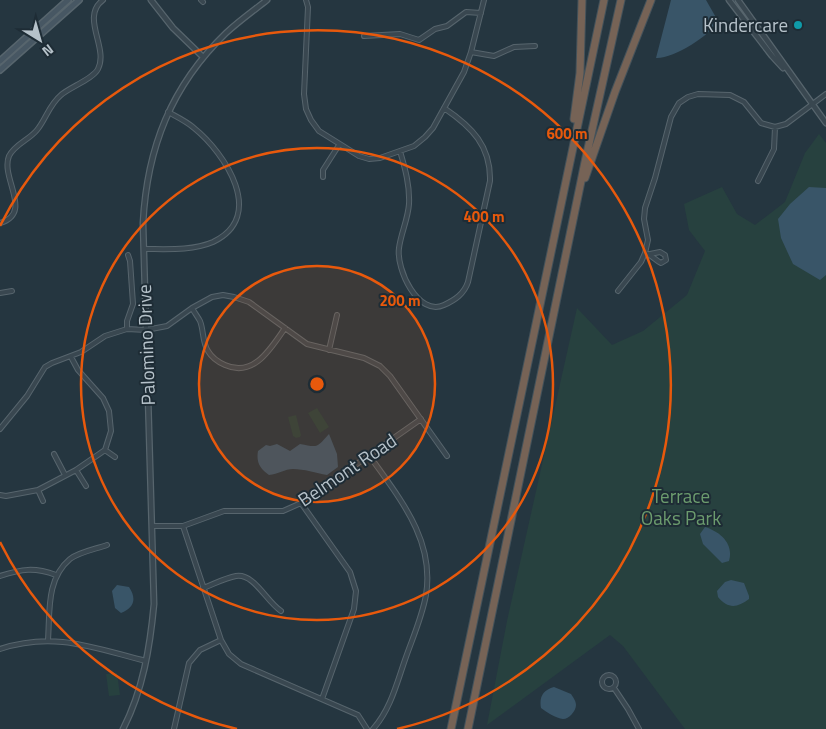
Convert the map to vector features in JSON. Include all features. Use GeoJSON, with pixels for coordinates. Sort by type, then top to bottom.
{"type":"FeatureCollection","features":[{"type":"Feature","properties":{"kind":"highway"},"geometry":{"type":"LineString","coordinates":[[570,158],[580,73],[582,0]]}},
{"type":"Feature","properties":{"kind":"highway"},"geometry":{"type":"LineString","coordinates":[[451,729],[604,0]]}},
{"type":"Feature","properties":{"kind":"highway"},"geometry":{"type":"LineString","coordinates":[[468,729],[620,0]]}},
{"type":"Feature","properties":{"kind":"highway"},"geometry":{"type":"LineString","coordinates":[[577,202],[615,92],[651,0]]}},
{"type":"Feature","properties":{"kind":"main road"},"geometry":{"type":"LineString","coordinates":[[0,61],[68,0]]}},
{"type":"Feature","properties":{"kind":"main road"},"geometry":{"type":"LineString","coordinates":[[0,70],[79,0]]}},
{"type":"Feature","properties":{"kind":"street"},"geometry":{"type":"LineString","coordinates":[[0,223],[12,216],[16,203],[5,170],[9,155],[14,148],[37,130],[49,108],[59,97],[93,75],[98,69],[100,58],[94,16],[97,5],[103,0]]}},
{"type":"Feature","properties":{"kind":"street"},"geometry":{"type":"LineString","coordinates":[[151,0],[173,28],[203,57]]}},
{"type":"Feature","properties":{"kind":"street","name":"Palomino Drive"},"geometry":{"type":"LineString","coordinates":[[123,729],[138,692],[146,662],[154,604],[143,223],[148,174],[153,152],[168,112],[182,87],[203,57],[227,32],[267,0]]}},
{"type":"Feature","properties":{"kind":"street"},"geometry":{"type":"LineString","coordinates":[[306,0],[308,7],[304,94],[306,109],[319,131],[359,156],[369,159],[380,158],[414,146],[425,137],[464,72],[472,52],[484,0]]}},
{"type":"Feature","properties":{"kind":"street"},"geometry":{"type":"LineString","coordinates":[[794,80],[772,56],[730,2],[738,0],[826,123]]}},
{"type":"Feature","properties":{"kind":"street"},"geometry":{"type":"LineString","coordinates":[[364,36],[400,34],[419,40],[435,29],[447,26],[466,12],[481,13]]}},
{"type":"Feature","properties":{"kind":"street"},"geometry":{"type":"LineString","coordinates":[[472,52],[494,56],[514,47],[535,46]]}},
{"type":"Feature","properties":{"kind":"street"},"geometry":{"type":"LineString","coordinates":[[618,291],[648,254],[648,240],[644,219],[645,208],[655,178],[670,117],[679,103],[688,97],[698,94],[730,95],[744,102],[761,123],[775,127],[786,124],[826,94]]}},
{"type":"Feature","properties":{"kind":"street"},"geometry":{"type":"LineString","coordinates":[[400,151],[406,170],[409,203],[399,249],[401,265],[415,296],[420,301],[434,307],[443,306],[462,294],[468,282],[490,181],[490,167],[487,154],[480,141],[461,119],[444,108]]}},
{"type":"Feature","properties":{"kind":"street"},"geometry":{"type":"LineString","coordinates":[[144,249],[190,248],[211,242],[222,237],[229,230],[235,221],[238,210],[237,187],[228,167],[195,128],[168,112]]}},
{"type":"Feature","properties":{"kind":"street"},"geometry":{"type":"LineString","coordinates":[[758,182],[774,149],[775,127]]}},
{"type":"Feature","properties":{"kind":"street"},"geometry":{"type":"LineString","coordinates":[[323,176],[323,170],[340,145]]}},
{"type":"Feature","properties":{"kind":"street"},"geometry":{"type":"LineString","coordinates":[[127,329],[127,321],[133,304],[128,255]]}},
{"type":"Feature","properties":{"kind":"street"},"geometry":{"type":"LineString","coordinates":[[0,293],[12,291]]}},
{"type":"Feature","properties":{"kind":"street"},"geometry":{"type":"LineString","coordinates":[[0,429],[26,396],[45,367],[71,357],[105,336],[127,329],[146,330],[167,326],[192,308],[212,297],[223,295],[234,296],[248,302],[308,344],[364,358],[380,366],[390,376],[446,456]]}},
{"type":"Feature","properties":{"kind":"street"},"geometry":{"type":"LineString","coordinates":[[192,308],[200,322],[203,341],[208,352],[217,362],[230,367],[246,368],[259,361],[266,355],[285,328]]}},
{"type":"Feature","properties":{"kind":"street"},"geometry":{"type":"LineString","coordinates":[[329,350],[337,315]]}},
{"type":"Feature","properties":{"kind":"street"},"geometry":{"type":"LineString","coordinates":[[0,495],[6,496],[38,490],[76,470],[105,450],[111,431],[109,411],[103,398],[78,370],[71,357]]}},
{"type":"Feature","properties":{"kind":"street","name":"Belmont Road"},"geometry":{"type":"LineString","coordinates":[[153,526],[182,526],[224,511],[283,511],[301,503],[421,419]]}},
{"type":"Feature","properties":{"kind":"street"},"geometry":{"type":"LineString","coordinates":[[105,450],[115,457]]}},
{"type":"Feature","properties":{"kind":"street"},"geometry":{"type":"LineString","coordinates":[[54,454],[65,476]]}},
{"type":"Feature","properties":{"kind":"street"},"geometry":{"type":"LineString","coordinates":[[369,455],[416,524],[425,551],[427,577],[422,613],[389,704],[381,720],[373,729]]}},
{"type":"Feature","properties":{"kind":"street"},"geometry":{"type":"LineString","coordinates":[[76,470],[86,486]]}},
{"type":"Feature","properties":{"kind":"street"},"geometry":{"type":"LineString","coordinates":[[38,490],[43,502]]}},
{"type":"Feature","properties":{"kind":"street"},"geometry":{"type":"LineString","coordinates":[[301,503],[350,572],[356,591],[354,609],[322,699]]}},
{"type":"Feature","properties":{"kind":"street"},"geometry":{"type":"LineString","coordinates":[[182,526],[222,640],[229,654],[241,664],[358,715],[367,729]]}},
{"type":"Feature","properties":{"kind":"street"},"geometry":{"type":"LineString","coordinates":[[48,640],[52,589],[56,575],[71,558],[107,545]]}},
{"type":"Feature","properties":{"kind":"street"},"geometry":{"type":"LineString","coordinates":[[0,576],[29,569],[44,570],[56,575]]}},
{"type":"Feature","properties":{"kind":"street"},"geometry":{"type":"LineString","coordinates":[[203,588],[237,576],[246,576],[254,581],[264,596],[281,611]]}},
{"type":"Feature","properties":{"kind":"street"},"geometry":{"type":"LineString","coordinates":[[0,649],[16,644],[48,640],[78,643],[146,662]]}},
{"type":"Feature","properties":{"kind":"street"},"geometry":{"type":"LineString","coordinates":[[174,729],[189,663],[200,650],[222,640]]}},
{"type":"Feature","properties":{"kind":"street"},"geometry":{"type":"LineString","coordinates":[[610,674],[615,677],[617,683],[614,688],[608,689],[604,687],[602,680],[604,676],[610,674]]}},
{"type":"Feature","properties":{"kind":"street"},"geometry":{"type":"LineString","coordinates":[[614,688],[628,708],[639,729]]}},
{"type":"Feature","properties":{"kind":"green space","name":"Terrace Oaks Park"},"geometry":{"type":"Polygon","coordinates":[[[819,134],[826,143],[826,729],[685,729],[623,646],[610,635],[487,725],[507,621],[577,308],[612,345],[643,331],[687,295],[705,251],[689,230],[684,204],[722,187],[737,214],[755,225],[785,202],[805,153],[819,134]]]}},
{"type":"Feature","properties":{"kind":"green space"},"geometry":{"type":"Polygon","coordinates":[[[317,408],[329,427],[320,433],[308,413],[317,408]]]}},
{"type":"Feature","properties":{"kind":"green space"},"geometry":{"type":"Polygon","coordinates":[[[296,415],[301,435],[296,438],[293,436],[288,417],[296,415]]]}},
{"type":"Feature","properties":{"kind":"green space"},"geometry":{"type":"Polygon","coordinates":[[[117,673],[120,695],[109,696],[106,674],[117,673]]]}},
{"type":"Feature","properties":{"kind":"water"},"geometry":{"type":"Polygon","coordinates":[[[671,0],[706,0],[718,21],[708,33],[691,45],[672,55],[656,58],[671,0]]]}},
{"type":"Feature","properties":{"kind":"water"},"geometry":{"type":"Polygon","coordinates":[[[809,187],[826,188],[826,275],[820,280],[793,264],[781,238],[778,219],[790,204],[809,187]]]}},
{"type":"Feature","properties":{"kind":"water"},"geometry":{"type":"Polygon","coordinates":[[[329,434],[337,454],[338,467],[327,475],[293,469],[269,475],[259,465],[258,451],[266,445],[277,444],[290,451],[300,444],[317,445],[329,434]]]}},
{"type":"Feature","properties":{"kind":"water"},"geometry":{"type":"Polygon","coordinates":[[[705,527],[721,535],[728,544],[730,549],[729,561],[722,563],[703,544],[700,534],[705,527]]]}},
{"type":"Feature","properties":{"kind":"water"},"geometry":{"type":"Polygon","coordinates":[[[731,580],[744,583],[749,599],[733,606],[725,604],[718,597],[717,591],[725,582],[731,580]]]}},
{"type":"Feature","properties":{"kind":"water"},"geometry":{"type":"Polygon","coordinates":[[[117,585],[129,587],[133,595],[133,603],[129,609],[121,613],[115,608],[112,591],[117,585]]]}},
{"type":"Feature","properties":{"kind":"water"},"geometry":{"type":"Polygon","coordinates":[[[554,687],[571,694],[576,702],[573,712],[565,719],[554,716],[541,708],[543,694],[554,687]]]}},
{"type":"Feature","properties":{"kind":"place","name":"Kindercare"},"geometry":{"type":"Point","coordinates":[798,25]}}]}
